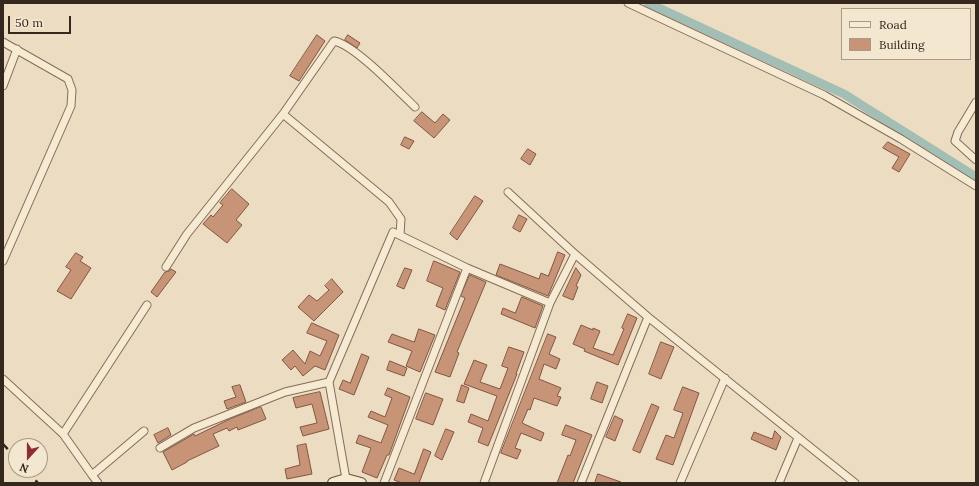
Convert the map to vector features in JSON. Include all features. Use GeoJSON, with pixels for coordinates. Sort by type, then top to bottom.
{"type":"FeatureCollection","features":[{"type":"Feature","properties":{"kind":"street"},"geometry":{"type":"LineString","coordinates":[[628,3],[824,95],[901,139],[976,186]]}},
{"type":"Feature","properties":{"kind":"street"},"geometry":{"type":"LineString","coordinates":[[166,267],[187,234],[283,114],[334,41],[340,42],[360,55],[415,107]]}},
{"type":"Feature","properties":{"kind":"street"},"geometry":{"type":"LineString","coordinates":[[3,42],[68,79],[72,90],[71,106],[3,261]]}},
{"type":"Feature","properties":{"kind":"street"},"geometry":{"type":"LineString","coordinates":[[3,86],[17,49]]}},
{"type":"Feature","properties":{"kind":"street"},"geometry":{"type":"LineString","coordinates":[[976,102],[958,132],[955,141],[976,160]]}},
{"type":"Feature","properties":{"kind":"street"},"geometry":{"type":"LineString","coordinates":[[283,114],[389,202],[401,219],[400,235]]}},
{"type":"Feature","properties":{"kind":"street"},"geometry":{"type":"LineString","coordinates":[[508,192],[575,254],[648,317],[855,483]]}},
{"type":"Feature","properties":{"kind":"street"},"geometry":{"type":"LineString","coordinates":[[344,481],[329,382],[393,232],[467,268],[550,303]]}},
{"type":"Feature","properties":{"kind":"street"},"geometry":{"type":"LineString","coordinates":[[484,483],[550,303],[575,254]]}},
{"type":"Feature","properties":{"kind":"street"},"geometry":{"type":"LineString","coordinates":[[384,483],[467,268]]}},
{"type":"Feature","properties":{"kind":"street"},"geometry":{"type":"LineString","coordinates":[[63,434],[147,305]]}},
{"type":"Feature","properties":{"kind":"street"},"geometry":{"type":"LineString","coordinates":[[581,483],[648,317]]}},
{"type":"Feature","properties":{"kind":"street"},"geometry":{"type":"LineString","coordinates":[[680,483],[725,378]]}},
{"type":"Feature","properties":{"kind":"street"},"geometry":{"type":"LineString","coordinates":[[3,379],[63,434],[98,483]]}},
{"type":"Feature","properties":{"kind":"street"},"geometry":{"type":"LineString","coordinates":[[160,448],[194,428],[285,392],[329,382]]}},
{"type":"Feature","properties":{"kind":"street"},"geometry":{"type":"LineString","coordinates":[[92,475],[144,432]]}},
{"type":"Feature","properties":{"kind":"street"},"geometry":{"type":"LineString","coordinates":[[779,483],[798,438]]}},
{"type":"Feature","properties":{"kind":"street"},"geometry":{"type":"LineString","coordinates":[[333,483],[344,481],[361,483]]}},
{"type":"Feature","properties":{"kind":"building"},"geometry":{"type":"Polygon","coordinates":[[[317,35],[325,41],[299,81],[290,76],[317,35]]]}},
{"type":"Feature","properties":{"kind":"building"},"geometry":{"type":"Polygon","coordinates":[[[348,35],[360,43],[357,48],[345,40],[348,35]]]}},
{"type":"Feature","properties":{"kind":"building"},"geometry":{"type":"Polygon","coordinates":[[[422,112],[435,123],[443,114],[450,120],[434,138],[414,121],[422,112]]]}},
{"type":"Feature","properties":{"kind":"building"},"geometry":{"type":"Polygon","coordinates":[[[405,137],[414,141],[409,149],[401,145],[405,137]]]}},
{"type":"Feature","properties":{"kind":"building"},"geometry":{"type":"Polygon","coordinates":[[[888,142],[910,154],[899,172],[892,168],[899,157],[883,148],[888,142]]]}},
{"type":"Feature","properties":{"kind":"building"},"geometry":{"type":"Polygon","coordinates":[[[528,149],[536,154],[530,165],[521,159],[528,149]]]}},
{"type":"Feature","properties":{"kind":"building"},"geometry":{"type":"Polygon","coordinates":[[[232,189],[249,204],[236,220],[242,225],[227,243],[203,224],[211,215],[213,217],[223,205],[220,203],[232,189]]]}},
{"type":"Feature","properties":{"kind":"building"},"geometry":{"type":"Polygon","coordinates":[[[475,196],[483,201],[457,240],[450,234],[475,196]]]}},
{"type":"Feature","properties":{"kind":"building"},"geometry":{"type":"Polygon","coordinates":[[[519,215],[527,219],[520,232],[513,228],[519,215]]]}},
{"type":"Feature","properties":{"kind":"building"},"geometry":{"type":"Polygon","coordinates":[[[558,252],[565,255],[548,296],[496,275],[500,264],[539,279],[541,273],[548,276],[558,252]]]}},
{"type":"Feature","properties":{"kind":"building"},"geometry":{"type":"Polygon","coordinates":[[[76,253],[83,257],[80,261],[91,268],[71,299],[57,291],[71,270],[66,267],[76,253]]]}},
{"type":"Feature","properties":{"kind":"building"},"geometry":{"type":"Polygon","coordinates":[[[434,261],[460,272],[445,310],[436,306],[443,288],[427,281],[434,261]]]}},
{"type":"Feature","properties":{"kind":"building"},"geometry":{"type":"Polygon","coordinates":[[[405,268],[412,270],[404,289],[397,286],[405,268]]]}},
{"type":"Feature","properties":{"kind":"building"},"geometry":{"type":"Polygon","coordinates":[[[576,268],[581,275],[576,286],[578,287],[573,300],[563,296],[576,268]]]}},
{"type":"Feature","properties":{"kind":"building"},"geometry":{"type":"Polygon","coordinates":[[[171,269],[176,272],[157,297],[151,292],[165,272],[171,269]]]}},
{"type":"Feature","properties":{"kind":"building"},"geometry":{"type":"Polygon","coordinates":[[[470,275],[486,282],[457,352],[459,353],[450,377],[435,372],[465,298],[461,296],[470,275]]]}},
{"type":"Feature","properties":{"kind":"building"},"geometry":{"type":"Polygon","coordinates":[[[332,279],[343,292],[314,321],[298,307],[309,295],[317,301],[329,290],[325,286],[332,279]]]}},
{"type":"Feature","properties":{"kind":"building"},"geometry":{"type":"Polygon","coordinates":[[[522,297],[543,306],[535,328],[501,314],[503,308],[515,313],[522,297]]]}},
{"type":"Feature","properties":{"kind":"building"},"geometry":{"type":"Polygon","coordinates":[[[628,314],[637,318],[618,365],[584,351],[585,349],[573,344],[581,325],[593,330],[593,328],[600,331],[593,348],[613,355],[624,329],[622,328],[628,314]]]}},
{"type":"Feature","properties":{"kind":"building"},"geometry":{"type":"Polygon","coordinates":[[[312,323],[339,335],[325,370],[315,366],[303,376],[295,366],[291,370],[282,360],[293,350],[305,364],[310,351],[320,356],[327,341],[307,333],[312,323]]]}},
{"type":"Feature","properties":{"kind":"building"},"geometry":{"type":"Polygon","coordinates":[[[419,329],[435,335],[420,372],[406,366],[412,351],[388,342],[392,334],[414,342],[419,329]]]}},
{"type":"Feature","properties":{"kind":"building"},"geometry":{"type":"Polygon","coordinates":[[[548,334],[556,337],[549,354],[560,359],[556,369],[544,364],[539,379],[561,388],[557,396],[561,397],[557,406],[534,398],[530,410],[528,409],[522,423],[544,433],[541,441],[521,433],[515,448],[521,450],[517,459],[501,453],[548,334]]]}},
{"type":"Feature","properties":{"kind":"building"},"geometry":{"type":"Polygon","coordinates":[[[661,342],[674,347],[661,379],[649,374],[661,342]]]}},
{"type":"Feature","properties":{"kind":"building"},"geometry":{"type":"Polygon","coordinates":[[[509,347],[524,352],[517,374],[488,446],[478,442],[483,428],[468,422],[471,414],[488,421],[497,396],[464,384],[474,360],[487,365],[480,382],[500,389],[508,368],[502,366],[509,347]]]}},
{"type":"Feature","properties":{"kind":"building"},"geometry":{"type":"Polygon","coordinates":[[[362,354],[369,357],[354,395],[339,389],[343,380],[350,383],[362,354]]]}},
{"type":"Feature","properties":{"kind":"building"},"geometry":{"type":"Polygon","coordinates":[[[390,361],[407,368],[404,376],[387,370],[390,361]]]}},
{"type":"Feature","properties":{"kind":"building"},"geometry":{"type":"Polygon","coordinates":[[[597,382],[608,386],[602,403],[591,399],[597,382]]]}},
{"type":"Feature","properties":{"kind":"building"},"geometry":{"type":"Polygon","coordinates":[[[240,385],[246,402],[227,409],[224,401],[236,397],[232,387],[240,385]]]}},
{"type":"Feature","properties":{"kind":"building"},"geometry":{"type":"Polygon","coordinates":[[[462,385],[469,388],[464,403],[457,401],[462,385]]]}},
{"type":"Feature","properties":{"kind":"building"},"geometry":{"type":"Polygon","coordinates":[[[683,387],[699,393],[673,465],[656,459],[666,435],[674,438],[683,413],[674,410],[683,387]]]}},
{"type":"Feature","properties":{"kind":"building"},"geometry":{"type":"Polygon","coordinates":[[[388,388],[410,397],[389,455],[387,455],[377,478],[362,472],[371,448],[356,443],[359,435],[381,443],[388,425],[368,417],[371,411],[385,417],[392,398],[385,395],[388,388]]]}},
{"type":"Feature","properties":{"kind":"building"},"geometry":{"type":"Polygon","coordinates":[[[320,392],[329,429],[303,436],[300,427],[317,423],[312,404],[296,408],[293,398],[320,392]]]}},
{"type":"Feature","properties":{"kind":"building"},"geometry":{"type":"Polygon","coordinates":[[[426,393],[443,399],[433,425],[416,419],[426,393]]]}},
{"type":"Feature","properties":{"kind":"building"},"geometry":{"type":"Polygon","coordinates":[[[652,404],[659,407],[640,453],[633,450],[652,404]]]}},
{"type":"Feature","properties":{"kind":"building"},"geometry":{"type":"Polygon","coordinates":[[[261,407],[266,419],[238,430],[237,427],[229,431],[227,428],[213,434],[219,446],[172,470],[163,452],[194,434],[195,436],[230,419],[261,407]]]}},
{"type":"Feature","properties":{"kind":"building"},"geometry":{"type":"Polygon","coordinates":[[[615,416],[623,420],[615,441],[606,437],[615,416]]]}},
{"type":"Feature","properties":{"kind":"building"},"geometry":{"type":"Polygon","coordinates":[[[566,425],[592,435],[573,483],[557,483],[568,455],[570,456],[576,440],[562,435],[566,425]]]}},
{"type":"Feature","properties":{"kind":"building"},"geometry":{"type":"Polygon","coordinates":[[[168,428],[171,435],[158,443],[154,435],[168,428]]]}},
{"type":"Feature","properties":{"kind":"building"},"geometry":{"type":"Polygon","coordinates":[[[446,429],[454,432],[442,460],[435,456],[446,429]]]}},
{"type":"Feature","properties":{"kind":"building"},"geometry":{"type":"Polygon","coordinates":[[[775,431],[781,437],[776,450],[751,439],[754,432],[772,439],[775,431]]]}},
{"type":"Feature","properties":{"kind":"building"},"geometry":{"type":"Polygon","coordinates":[[[306,444],[312,474],[287,479],[285,469],[300,465],[297,446],[306,444]]]}},
{"type":"Feature","properties":{"kind":"building"},"geometry":{"type":"Polygon","coordinates":[[[424,449],[431,452],[419,483],[402,483],[394,480],[399,468],[414,474],[424,449]]]}},
{"type":"Feature","properties":{"kind":"building"},"geometry":{"type":"Polygon","coordinates":[[[598,474],[621,482],[595,483],[598,474]]]}},
{"type":"Feature","properties":{"kind":"waterway"},"geometry":{"type":"LineString","coordinates":[[648,3],[844,94],[976,177]]}},
{"type":"Feature","properties":{"kind":"railway"},"geometry":{"type":"LineString","coordinates":[[3,444],[8,449]]}},
{"type":"Feature","properties":{"kind":"railway"},"geometry":{"type":"LineString","coordinates":[[33,478],[38,483]]}}]}
